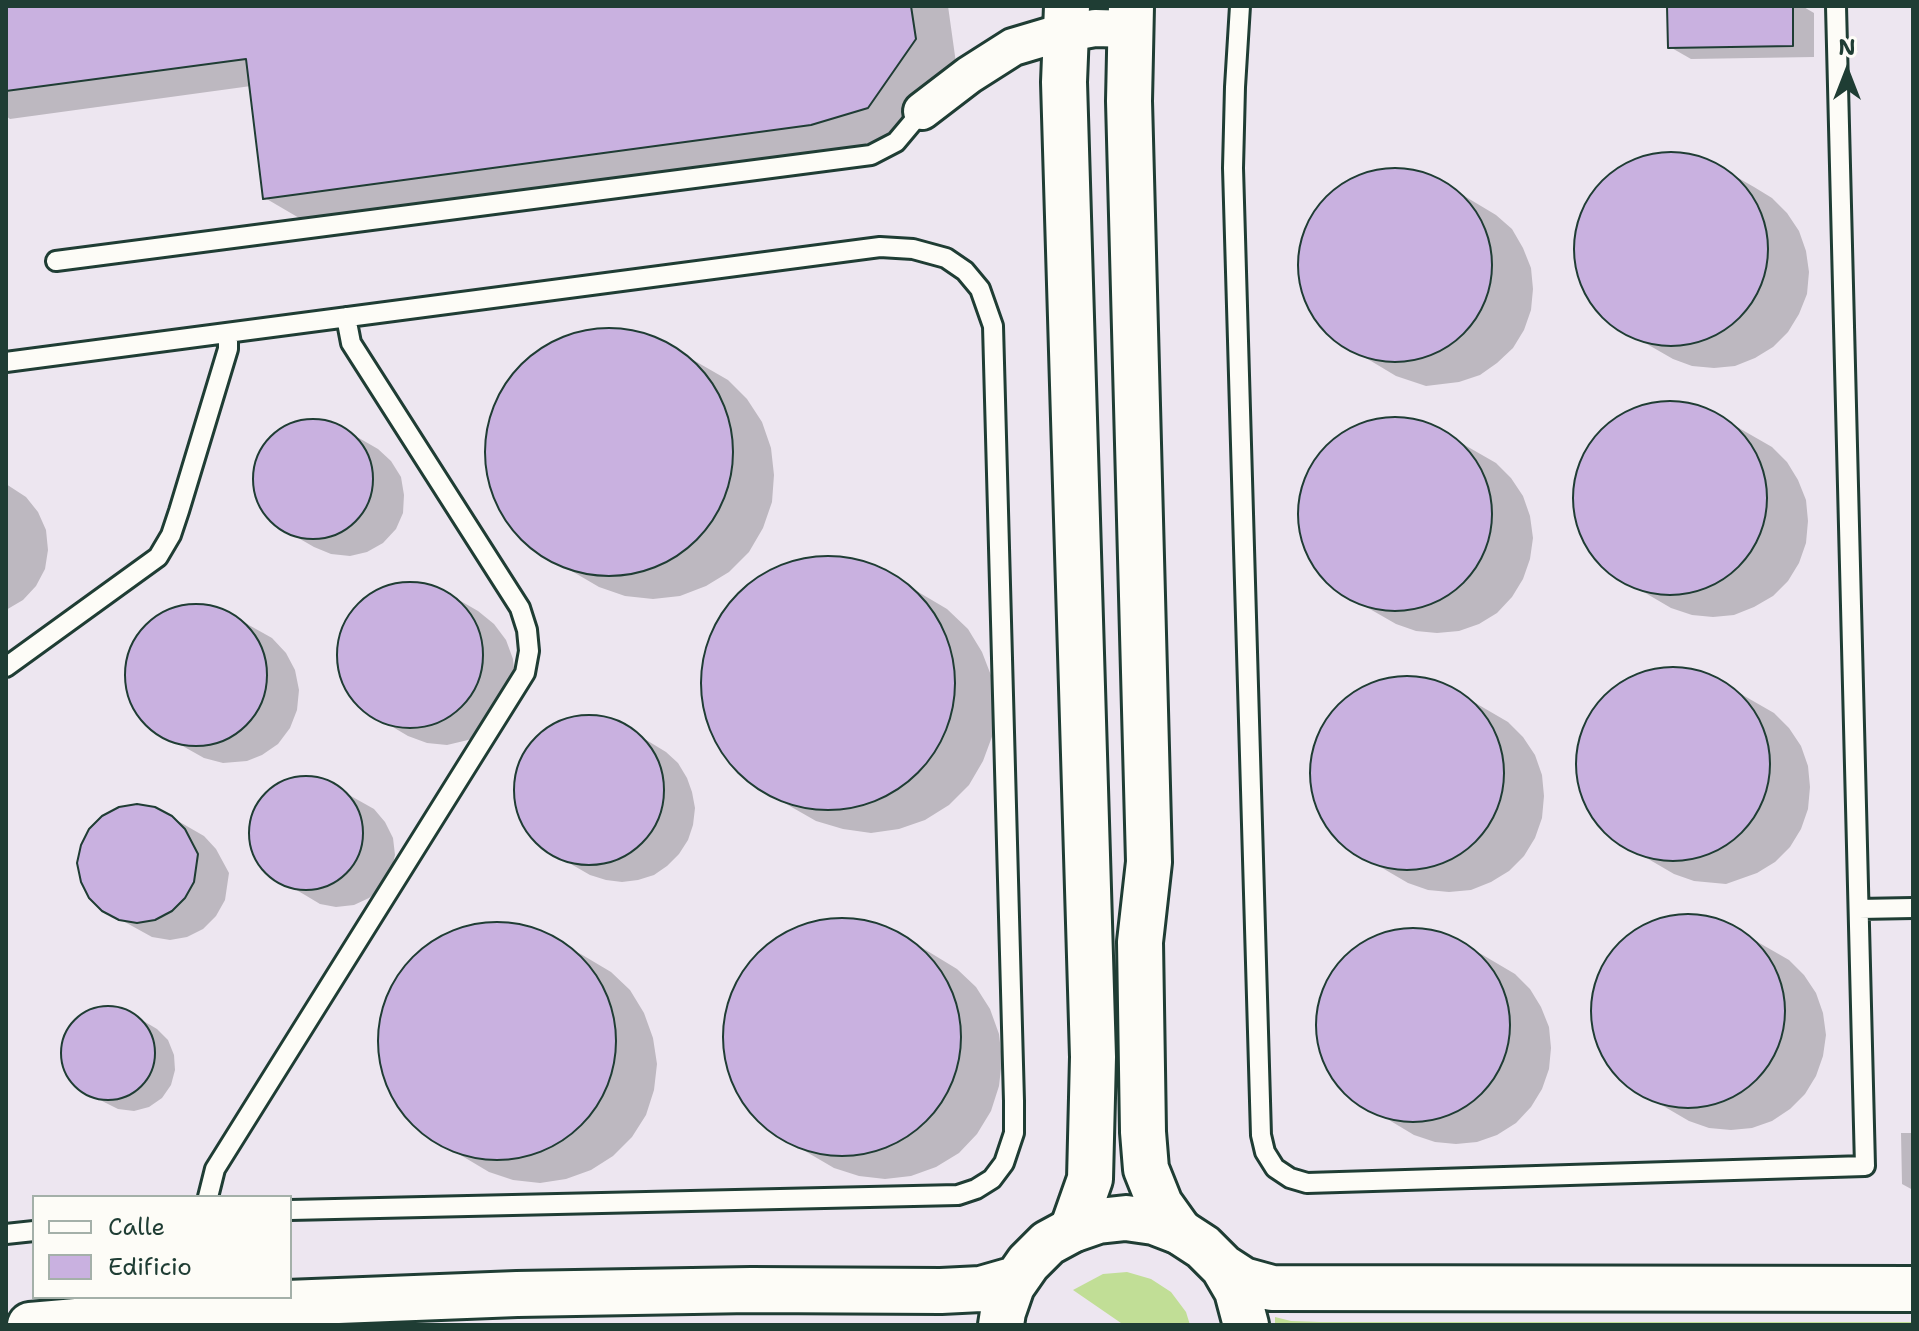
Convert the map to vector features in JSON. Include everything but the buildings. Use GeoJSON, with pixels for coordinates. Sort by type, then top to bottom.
{"type":"FeatureCollection","features":[{"type":"Feature","properties":{"kind":"street"},"geometry":{"type":"LineString","coordinates":[[922,111],[969,75],[1013,47],[1066,20],[1095,28],[1131,18],[1129,101],[1149,862],[1140,942],[1143,1132],[1146,1169],[1160,1204],[1180,1232]]}},
{"type":"Feature","properties":{"kind":"street"},"geometry":{"type":"LineString","coordinates":[[1066,20],[1065,114],[1093,1057],[1090,1179],[1072,1230]]}},
{"type":"Feature","properties":{"kind":"street"},"geometry":{"type":"LineString","coordinates":[[1001,1325],[1016,1279],[1048,1243],[1098,1221],[1126,1218],[1154,1222],[1180,1232],[1243,1280],[1272,1288],[1913,1289]]}},
{"type":"Feature","properties":{"kind":"street"},"geometry":{"type":"LineString","coordinates":[[1223,1267],[1237,1291],[1246,1325]]}},
{"type":"Feature","properties":{"kind":"street"},"geometry":{"type":"LineString","coordinates":[[30,1325],[287,1303],[549,1293],[941,1291],[981,1289],[1016,1279]]}},
{"type":"Feature","properties":{"kind":"lane"},"geometry":{"type":"LineString","coordinates":[[1240,6],[1233,168],[1261,1135],[1265,1152],[1275,1168],[1290,1178],[1307,1183],[1865,1166],[1836,6]]}},
{"type":"Feature","properties":{"kind":"lane"},"geometry":{"type":"LineString","coordinates":[[56,261],[871,155],[896,142],[922,111]]}},
{"type":"Feature","properties":{"kind":"lane"},"geometry":{"type":"LineString","coordinates":[[6,362],[880,247],[913,249],[946,258],[965,271],[980,289],[993,326],[1014,1133],[1004,1163],[992,1179],[958,1195],[292,1210]]}},
{"type":"Feature","properties":{"kind":"lane"},"geometry":{"type":"LineString","coordinates":[[208,1195],[215,1169],[525,673],[529,651],[520,608],[351,343],[346,317]]}},
{"type":"Feature","properties":{"kind":"lane"},"geometry":{"type":"LineString","coordinates":[[6,667],[158,557],[171,535],[184,496],[228,349],[228,333]]}},
{"type":"Feature","properties":{"kind":"lane"},"geometry":{"type":"LineString","coordinates":[[1859,909],[1913,908]]}},
{"type":"Feature","properties":{"kind":"lane"},"geometry":{"type":"LineString","coordinates":[[6,1234],[32,1231]]}},
{"type":"Feature","properties":{"kind":"shaded area"},"geometry":{"type":"Polygon","coordinates":[[[6,6],[1913,6],[1913,1325],[6,1325],[6,6]]]}},
{"type":"Feature","properties":{"kind":"green space"},"geometry":{"type":"Polygon","coordinates":[[[1127,1272],[1151,1279],[1171,1292],[1186,1312],[1190,1325],[1127,1325],[1073,1290],[1103,1274],[1127,1272]]]}},
{"type":"Feature","properties":{"kind":"green space"},"geometry":{"type":"Polygon","coordinates":[[[1275,1317],[1320,1322],[1913,1322],[1913,1325],[1275,1325],[1275,1317]]]}}]}
